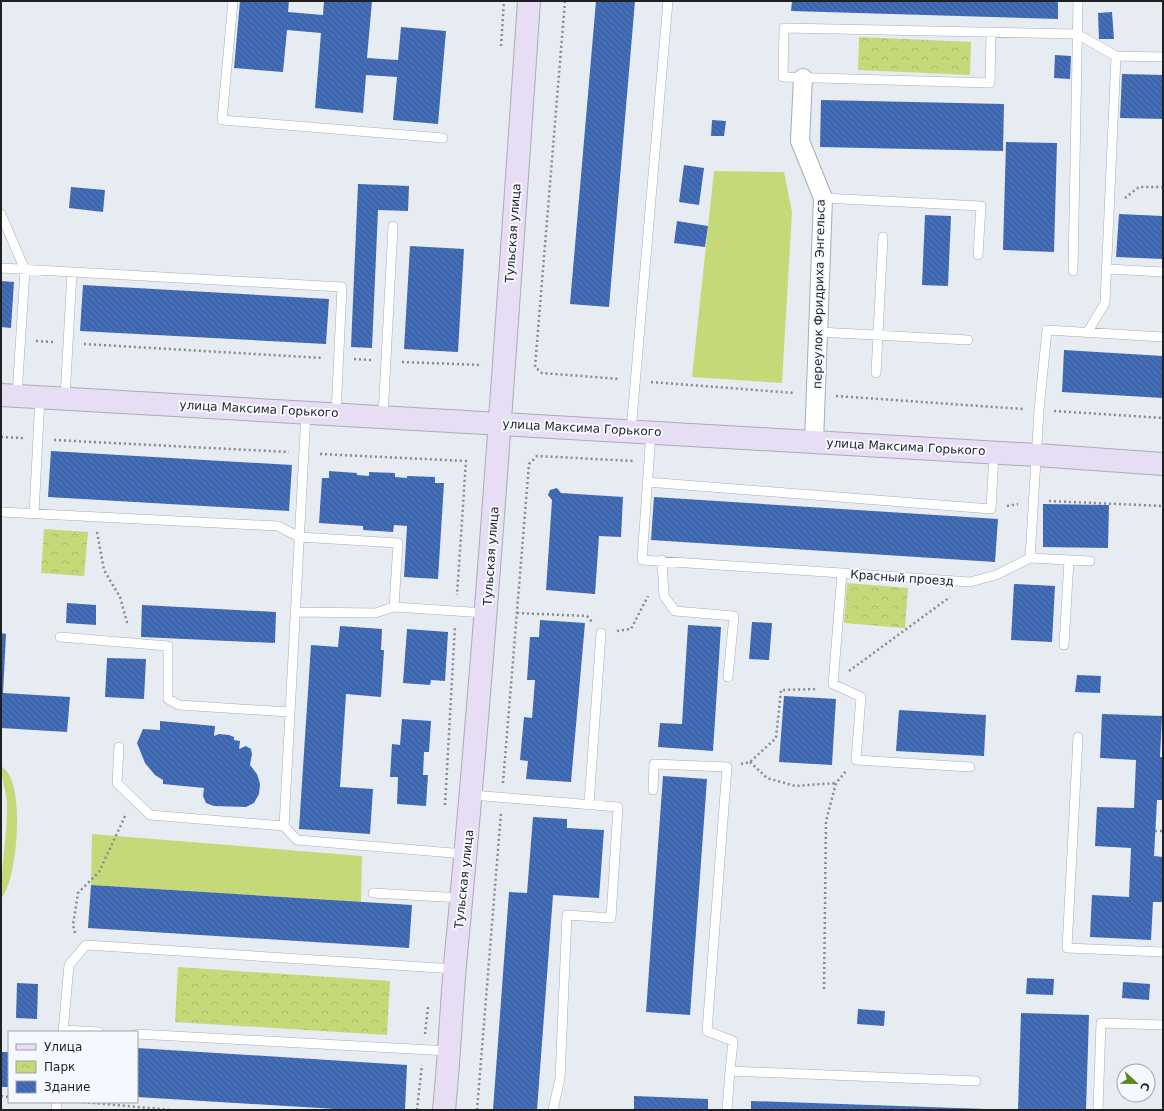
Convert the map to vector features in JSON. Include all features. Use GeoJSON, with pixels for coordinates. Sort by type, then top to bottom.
{"type":"FeatureCollection","features":[{"type":"Feature","properties":{"kind":"street","name":"Тульская улица"},"geometry":{"type":"LineString","coordinates":[[444,1110],[450,1051],[455,969],[472,795],[486,613],[529,1]]}},
{"type":"Feature","properties":{"kind":"street","name":"переулок Фридриха Энгельса"},"geometry":{"type":"LineString","coordinates":[[803,78],[800,141],[823,198],[814,442]]}},
{"type":"Feature","properties":{"kind":"street","name":"улица Максима Горького"},"geometry":{"type":"LineString","coordinates":[[9,395],[994,452],[1163,464]]}},
{"type":"Feature","properties":{"kind":"lane"},"geometry":{"type":"LineString","coordinates":[[233,1],[222,120],[443,138]]}},
{"type":"Feature","properties":{"kind":"lane"},"geometry":{"type":"LineString","coordinates":[[668,1],[635,381],[647,482],[642,560],[662,560],[842,573]]}},
{"type":"Feature","properties":{"kind":"lane"},"geometry":{"type":"LineString","coordinates":[[1073,271],[1078,1]]}},
{"type":"Feature","properties":{"kind":"lane"},"geometry":{"type":"LineString","coordinates":[[991,32],[990,83],[783,77],[784,28],[991,32],[1077,34],[1116,56],[1163,57]]}},
{"type":"Feature","properties":{"kind":"lane"},"geometry":{"type":"LineString","coordinates":[[1087,332],[1105,303],[1108,269],[1116,56]]}},
{"type":"Feature","properties":{"kind":"lane"},"geometry":{"type":"LineString","coordinates":[[823,198],[981,206],[978,255]]}},
{"type":"Feature","properties":{"kind":"lane"},"geometry":{"type":"LineString","coordinates":[[1,214],[25,270],[9,395]]}},
{"type":"Feature","properties":{"kind":"lane"},"geometry":{"type":"LineString","coordinates":[[383,417],[393,226]]}},
{"type":"Feature","properties":{"kind":"lane"},"geometry":{"type":"LineString","coordinates":[[876,373],[883,237]]}},
{"type":"Feature","properties":{"kind":"lane"},"geometry":{"type":"LineString","coordinates":[[1,268],[342,287],[336,414]]}},
{"type":"Feature","properties":{"kind":"lane"},"geometry":{"type":"LineString","coordinates":[[1108,269],[1163,272]]}},
{"type":"Feature","properties":{"kind":"lane"},"geometry":{"type":"LineString","coordinates":[[65,398],[72,272]]}},
{"type":"Feature","properties":{"kind":"lane"},"geometry":{"type":"LineString","coordinates":[[1090,561],[1030,558],[1039,410],[1047,330],[1163,337]]}},
{"type":"Feature","properties":{"kind":"lane"},"geometry":{"type":"LineString","coordinates":[[818,332],[968,340]]}},
{"type":"Feature","properties":{"kind":"lane"},"geometry":{"type":"LineString","coordinates":[[34,514],[40,397]]}},
{"type":"Feature","properties":{"kind":"lane"},"geometry":{"type":"LineString","coordinates":[[284,826],[306,412]]}},
{"type":"Feature","properties":{"kind":"lane"},"geometry":{"type":"LineString","coordinates":[[647,482],[991,509],[994,452]]}},
{"type":"Feature","properties":{"kind":"lane"},"geometry":{"type":"LineString","coordinates":[[1,512],[278,526],[299,537],[398,543],[394,607]]}},
{"type":"Feature","properties":{"kind":"lane","name":"Красный проезд"},"geometry":{"type":"LineString","coordinates":[[856,760],[861,697],[832,684],[842,573],[970,582],[996,575],[1030,558]]}},
{"type":"Feature","properties":{"kind":"lane"},"geometry":{"type":"LineString","coordinates":[[662,560],[664,596],[675,611],[734,616],[728,677]]}},
{"type":"Feature","properties":{"kind":"lane"},"geometry":{"type":"LineString","coordinates":[[1064,645],[1069,560]]}},
{"type":"Feature","properties":{"kind":"lane"},"geometry":{"type":"LineString","coordinates":[[295,612],[375,613],[394,607],[486,613]]}},
{"type":"Feature","properties":{"kind":"lane"},"geometry":{"type":"LineString","coordinates":[[589,804],[601,633]]}},
{"type":"Feature","properties":{"kind":"lane"},"geometry":{"type":"LineString","coordinates":[[60,637],[168,646],[168,699],[179,705],[290,712]]}},
{"type":"Feature","properties":{"kind":"lane"},"geometry":{"type":"LineString","coordinates":[[1078,737],[1067,948],[1163,952]]}},
{"type":"Feature","properties":{"kind":"lane"},"geometry":{"type":"LineString","coordinates":[[119,747],[117,783],[150,815],[284,826],[297,840],[466,854]]}},
{"type":"Feature","properties":{"kind":"lane"},"geometry":{"type":"LineString","coordinates":[[856,760],[970,768]]}},
{"type":"Feature","properties":{"kind":"lane"},"geometry":{"type":"LineString","coordinates":[[653,790],[654,764],[727,767],[707,1031],[733,1041],[727,1110]]}},
{"type":"Feature","properties":{"kind":"lane"},"geometry":{"type":"LineString","coordinates":[[472,795],[618,807],[611,918],[567,915],[560,1078],[553,1110]]}},
{"type":"Feature","properties":{"kind":"lane"},"geometry":{"type":"LineString","coordinates":[[373,893],[462,898]]}},
{"type":"Feature","properties":{"kind":"lane"},"geometry":{"type":"LineString","coordinates":[[63,1031],[69,965],[86,945],[455,969]]}},
{"type":"Feature","properties":{"kind":"lane"},"geometry":{"type":"LineString","coordinates":[[1098,1110],[1101,1023],[1163,1025]]}},
{"type":"Feature","properties":{"kind":"lane"},"geometry":{"type":"LineString","coordinates":[[138,1034],[450,1051]]}},
{"type":"Feature","properties":{"kind":"lane"},"geometry":{"type":"LineString","coordinates":[[730,1072],[976,1081]]}},
{"type":"Feature","properties":{"kind":"path"},"geometry":{"type":"LineString","coordinates":[[565,1],[535,367],[542,373],[816,395],[1163,418]]}},
{"type":"Feature","properties":{"kind":"path"},"geometry":{"type":"LineString","coordinates":[[1110,210],[1139,187],[1163,187]]}},
{"type":"Feature","properties":{"kind":"path"},"geometry":{"type":"LineString","coordinates":[[1,437],[466,462],[445,813]]}},
{"type":"Feature","properties":{"kind":"path"},"geometry":{"type":"LineString","coordinates":[[528,473],[529,464],[537,456],[642,462],[647,482]]}},
{"type":"Feature","properties":{"kind":"path"},"geometry":{"type":"LineString","coordinates":[[991,509],[1034,501],[1163,506]]}},
{"type":"Feature","properties":{"kind":"path"},"geometry":{"type":"LineString","coordinates":[[94,517],[104,570],[120,597],[124,611],[129,631],[127,643]]}},
{"type":"Feature","properties":{"kind":"path"},"geometry":{"type":"LineString","coordinates":[[517,613],[587,616],[601,633],[631,629],[652,589],[662,560]]}},
{"type":"Feature","properties":{"kind":"path"},"geometry":{"type":"LineString","coordinates":[[824,989],[826,821],[836,783],[856,760]]}},
{"type":"Feature","properties":{"kind":"path"},"geometry":{"type":"LineString","coordinates":[[750,762],[767,778],[795,786],[836,783]]}},
{"type":"Feature","properties":{"kind":"path"},"geometry":{"type":"LineString","coordinates":[[80,951],[73,925],[78,893],[99,872],[133,799]]}},
{"type":"Feature","properties":{"kind":"path"},"geometry":{"type":"LineString","coordinates":[[1155,831],[1163,831]]}},
{"type":"Feature","properties":{"kind":"path"},"geometry":{"type":"LineString","coordinates":[[418,1110],[428,1005]]}},
{"type":"Feature","properties":{"kind":"path"},"geometry":{"type":"LineString","coordinates":[[94,1103],[171,1110]]}},
{"type":"Feature","properties":{"kind":"green space"},"geometry":{"type":"Polygon","coordinates":[[[859,37],[971,42],[970,75],[858,70],[859,37]]]}},
{"type":"Feature","properties":{"kind":"green space"},"geometry":{"type":"Polygon","coordinates":[[[714,171],[784,172],[792,212],[782,383],[692,377],[714,171]]]}},
{"type":"Feature","properties":{"kind":"green space"},"geometry":{"type":"Polygon","coordinates":[[[44,529],[88,532],[84,576],[41,573],[44,529]]]}},
{"type":"Feature","properties":{"kind":"green space"},"geometry":{"type":"Polygon","coordinates":[[[847,583],[908,588],[905,628],[844,623],[847,583]]]}},
{"type":"Feature","properties":{"kind":"green space"},"geometry":{"type":"Polygon","coordinates":[[[1,766],[9,774],[14,788],[17,805],[17,824],[11,877],[7,889],[1,899],[7,806],[1,766]]]}},
{"type":"Feature","properties":{"kind":"green space"},"geometry":{"type":"Polygon","coordinates":[[[92,834],[362,856],[361,902],[91,885],[92,834]]]}},
{"type":"Feature","properties":{"kind":"green space"},"geometry":{"type":"Polygon","coordinates":[[[178,967],[390,981],[387,1035],[175,1022],[178,967]]]}},
{"type":"Feature","properties":{"kind":"building"},"geometry":{"type":"Polygon","coordinates":[[[240,1],[289,1],[288,12],[323,15],[324,1],[372,1],[367,58],[398,60],[401,27],[446,31],[438,124],[393,120],[397,77],[366,75],[363,113],[315,108],[321,33],[287,30],[283,72],[234,68],[240,1]]]}},
{"type":"Feature","properties":{"kind":"building"},"geometry":{"type":"Polygon","coordinates":[[[596,1],[635,1],[609,307],[570,304],[596,1]]]}},
{"type":"Feature","properties":{"kind":"building"},"geometry":{"type":"Polygon","coordinates":[[[792,1],[1058,1],[1058,19],[791,11],[792,1]]]}},
{"type":"Feature","properties":{"kind":"building"},"geometry":{"type":"Polygon","coordinates":[[[1112,12],[1114,39],[1099,39],[1098,13],[1112,12]]]}},
{"type":"Feature","properties":{"kind":"building"},"geometry":{"type":"Polygon","coordinates":[[[1055,55],[1071,56],[1070,79],[1054,78],[1055,55]]]}},
{"type":"Feature","properties":{"kind":"building"},"geometry":{"type":"Polygon","coordinates":[[[1122,74],[1163,75],[1163,119],[1120,118],[1122,74]]]}},
{"type":"Feature","properties":{"kind":"building"},"geometry":{"type":"Polygon","coordinates":[[[821,100],[1004,104],[1003,151],[820,147],[821,100]]]}},
{"type":"Feature","properties":{"kind":"building"},"geometry":{"type":"Polygon","coordinates":[[[712,120],[726,121],[724,136],[711,136],[712,120]]]}},
{"type":"Feature","properties":{"kind":"building"},"geometry":{"type":"Polygon","coordinates":[[[1006,142],[1057,143],[1054,252],[1003,250],[1006,142]]]}},
{"type":"Feature","properties":{"kind":"building"},"geometry":{"type":"Polygon","coordinates":[[[684,165],[704,168],[699,205],[679,202],[684,165]]]}},
{"type":"Feature","properties":{"kind":"building"},"geometry":{"type":"Polygon","coordinates":[[[358,184],[409,186],[408,211],[378,210],[372,348],[351,347],[358,184]]]}},
{"type":"Feature","properties":{"kind":"building"},"geometry":{"type":"Polygon","coordinates":[[[71,187],[105,190],[103,212],[69,208],[71,187]]]}},
{"type":"Feature","properties":{"kind":"building"},"geometry":{"type":"Polygon","coordinates":[[[1119,214],[1163,216],[1163,259],[1116,257],[1119,214]]]}},
{"type":"Feature","properties":{"kind":"building"},"geometry":{"type":"Polygon","coordinates":[[[925,215],[951,216],[948,286],[922,285],[925,215]]]}},
{"type":"Feature","properties":{"kind":"building"},"geometry":{"type":"Polygon","coordinates":[[[677,221],[708,226],[705,247],[674,243],[677,221]]]}},
{"type":"Feature","properties":{"kind":"building"},"geometry":{"type":"Polygon","coordinates":[[[410,246],[464,249],[458,352],[404,349],[410,246]]]}},
{"type":"Feature","properties":{"kind":"building"},"geometry":{"type":"Polygon","coordinates":[[[1,281],[14,282],[11,328],[1,327],[1,281]]]}},
{"type":"Feature","properties":{"kind":"building"},"geometry":{"type":"Polygon","coordinates":[[[83,285],[329,299],[326,344],[80,331],[83,285]]]}},
{"type":"Feature","properties":{"kind":"building"},"geometry":{"type":"Polygon","coordinates":[[[1064,350],[1163,356],[1163,398],[1062,392],[1064,350]]]}},
{"type":"Feature","properties":{"kind":"building"},"geometry":{"type":"Polygon","coordinates":[[[51,451],[292,465],[289,511],[48,497],[51,451]]]}},
{"type":"Feature","properties":{"kind":"building"},"geometry":{"type":"Polygon","coordinates":[[[329,471],[357,473],[357,475],[369,476],[369,472],[395,473],[395,477],[407,478],[407,476],[435,477],[435,483],[444,483],[438,579],[404,577],[407,526],[394,525],[393,532],[363,530],[363,526],[319,523],[322,478],[329,478],[329,471]]]}},
{"type":"Feature","properties":{"kind":"building"},"geometry":{"type":"Polygon","coordinates":[[[557,488],[561,493],[623,497],[621,537],[599,536],[595,594],[546,590],[552,500],[548,495],[550,490],[557,488]]]}},
{"type":"Feature","properties":{"kind":"building"},"geometry":{"type":"Polygon","coordinates":[[[654,497],[998,519],[995,562],[651,540],[654,497]]]}},
{"type":"Feature","properties":{"kind":"building"},"geometry":{"type":"Polygon","coordinates":[[[1043,504],[1109,505],[1108,548],[1043,547],[1043,504]]]}},
{"type":"Feature","properties":{"kind":"building"},"geometry":{"type":"Polygon","coordinates":[[[1014,584],[1055,586],[1052,642],[1011,640],[1014,584]]]}},
{"type":"Feature","properties":{"kind":"building"},"geometry":{"type":"Polygon","coordinates":[[[67,603],[96,605],[96,625],[66,623],[67,603]]]}},
{"type":"Feature","properties":{"kind":"building"},"geometry":{"type":"Polygon","coordinates":[[[142,605],[276,612],[275,643],[141,637],[142,605]]]}},
{"type":"Feature","properties":{"kind":"building"},"geometry":{"type":"Polygon","coordinates":[[[540,620],[585,623],[571,782],[526,779],[528,761],[520,760],[524,717],[532,718],[535,680],[527,680],[530,637],[539,637],[540,620]]]}},
{"type":"Feature","properties":{"kind":"building"},"geometry":{"type":"Polygon","coordinates":[[[752,622],[772,623],[769,660],[749,659],[752,622]]]}},
{"type":"Feature","properties":{"kind":"building"},"geometry":{"type":"Polygon","coordinates":[[[688,625],[721,627],[713,751],[658,747],[660,723],[682,724],[688,625]]]}},
{"type":"Feature","properties":{"kind":"building"},"geometry":{"type":"Polygon","coordinates":[[[340,626],[382,629],[381,650],[384,650],[381,697],[346,694],[340,787],[373,789],[370,834],[299,829],[311,645],[338,647],[340,626]]]}},
{"type":"Feature","properties":{"kind":"building"},"geometry":{"type":"Polygon","coordinates":[[[407,629],[448,632],[445,681],[431,680],[430,685],[403,683],[407,629]]]}},
{"type":"Feature","properties":{"kind":"building"},"geometry":{"type":"Polygon","coordinates":[[[1,633],[6,634],[3,693],[70,697],[67,732],[1,728],[1,633]]]}},
{"type":"Feature","properties":{"kind":"building"},"geometry":{"type":"Polygon","coordinates":[[[107,658],[146,659],[144,699],[105,697],[107,658]]]}},
{"type":"Feature","properties":{"kind":"building"},"geometry":{"type":"Polygon","coordinates":[[[1077,675],[1101,676],[1100,693],[1075,692],[1077,675]]]}},
{"type":"Feature","properties":{"kind":"building"},"geometry":{"type":"Polygon","coordinates":[[[784,696],[836,699],[832,765],[779,762],[784,696]]]}},
{"type":"Feature","properties":{"kind":"building"},"geometry":{"type":"Polygon","coordinates":[[[899,710],[986,715],[984,756],[896,751],[899,710]]]}},
{"type":"Feature","properties":{"kind":"building"},"geometry":{"type":"Polygon","coordinates":[[[1102,714],[1162,716],[1160,757],[1163,757],[1163,800],[1157,800],[1154,856],[1163,857],[1163,902],[1153,902],[1151,940],[1090,937],[1092,895],[1129,897],[1131,848],[1095,846],[1097,807],[1134,808],[1136,760],[1100,758],[1102,714]]]}},
{"type":"Feature","properties":{"kind":"building"},"geometry":{"type":"Polygon","coordinates":[[[402,719],[431,721],[429,752],[424,752],[423,775],[428,775],[426,806],[397,804],[398,777],[390,777],[392,744],[400,745],[402,719]]]}},
{"type":"Feature","properties":{"kind":"building"},"geometry":{"type":"Polygon","coordinates":[[[160,721],[215,726],[214,736],[219,734],[229,735],[234,737],[234,740],[240,741],[239,749],[246,746],[251,749],[252,754],[250,765],[257,774],[260,784],[259,794],[254,803],[246,807],[214,806],[206,803],[203,796],[204,788],[163,784],[163,780],[155,775],[145,763],[137,743],[143,729],[160,730],[160,721]]]}},
{"type":"Feature","properties":{"kind":"building"},"geometry":{"type":"Polygon","coordinates":[[[663,776],[707,779],[690,1015],[646,1012],[663,776]]]}},
{"type":"Feature","properties":{"kind":"building"},"geometry":{"type":"Polygon","coordinates":[[[533,817],[567,819],[567,828],[604,830],[599,898],[553,895],[537,1110],[493,1110],[509,892],[527,893],[533,817]]]}},
{"type":"Feature","properties":{"kind":"building"},"geometry":{"type":"Polygon","coordinates":[[[91,885],[412,905],[409,948],[88,928],[91,885]]]}},
{"type":"Feature","properties":{"kind":"building"},"geometry":{"type":"Polygon","coordinates":[[[1027,978],[1054,979],[1053,995],[1026,994],[1027,978]]]}},
{"type":"Feature","properties":{"kind":"building"},"geometry":{"type":"Polygon","coordinates":[[[1123,982],[1150,984],[1149,1000],[1122,998],[1123,982]]]}},
{"type":"Feature","properties":{"kind":"building"},"geometry":{"type":"Polygon","coordinates":[[[17,983],[38,984],[37,1019],[16,1018],[17,983]]]}},
{"type":"Feature","properties":{"kind":"building"},"geometry":{"type":"Polygon","coordinates":[[[858,1009],[885,1011],[884,1026],[857,1024],[858,1009]]]}},
{"type":"Feature","properties":{"kind":"building"},"geometry":{"type":"Polygon","coordinates":[[[1021,1013],[1089,1015],[1086,1110],[1018,1110],[1021,1013]]]}},
{"type":"Feature","properties":{"kind":"building"},"geometry":{"type":"Polygon","coordinates":[[[138,1048],[407,1065],[405,1110],[352,1110],[138,1097],[138,1048]]]}},
{"type":"Feature","properties":{"kind":"building"},"geometry":{"type":"Polygon","coordinates":[[[1,1052],[8,1052],[8,1087],[1,1087],[1,1052]]]}},
{"type":"Feature","properties":{"kind":"building"},"geometry":{"type":"Polygon","coordinates":[[[634,1096],[708,1099],[708,1110],[634,1110],[634,1096]]]}},
{"type":"Feature","properties":{"kind":"building"},"geometry":{"type":"Polygon","coordinates":[[[751,1101],[986,1109],[986,1110],[751,1110],[751,1101]]]}}]}
